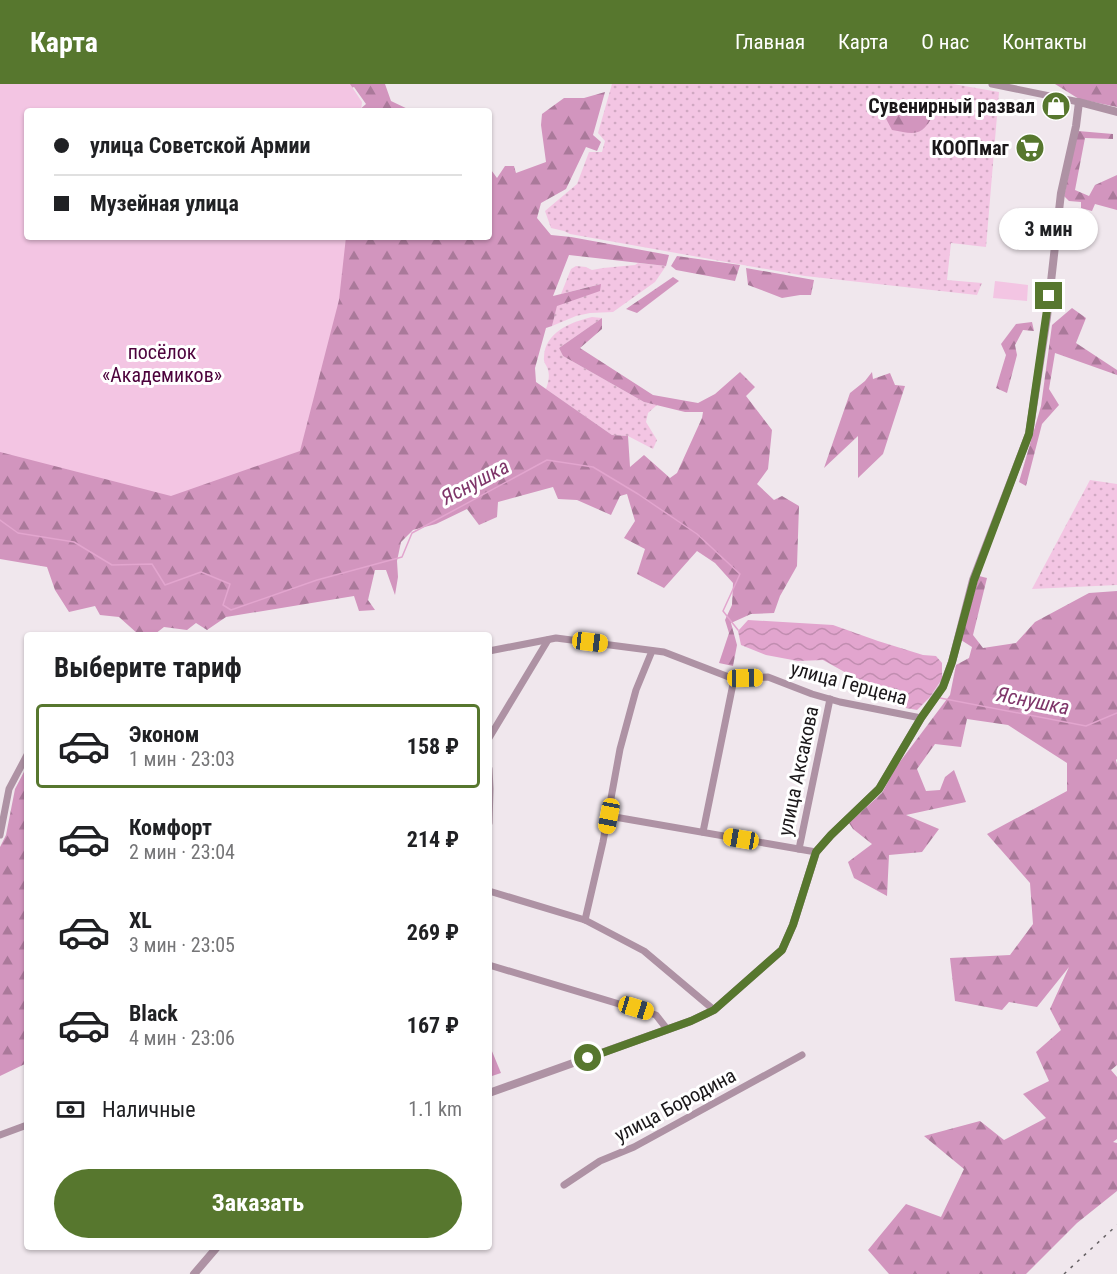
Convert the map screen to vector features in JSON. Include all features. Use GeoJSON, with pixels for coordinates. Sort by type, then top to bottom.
{"type":"FeatureCollection","features":[{"type":"Feature","properties":{"kind":"street"},"geometry":{"type":"LineString","coordinates":[[992,84],[1117,112]]}},
{"type":"Feature","properties":{"kind":"street"},"geometry":{"type":"LineString","coordinates":[[492,1092],[691,1021],[714,1010],[782,950],[793,925],[816,852],[879,789],[921,718],[943,687],[974,580],[1029,434],[1047,317],[1061,193],[1079,102]]}},
{"type":"Feature","properties":{"kind":"street","name":"улица Герцена"},"geometry":{"type":"LineString","coordinates":[[492,650],[556,638],[663,652],[734,679],[768,677],[830,699],[921,718]]}},
{"type":"Feature","properties":{"kind":"street"},"geometry":{"type":"LineString","coordinates":[[492,733],[548,640]]}},
{"type":"Feature","properties":{"kind":"street"},"geometry":{"type":"LineString","coordinates":[[585,920],[609,816],[622,739],[636,690],[652,651]]}},
{"type":"Feature","properties":{"kind":"street"},"geometry":{"type":"LineString","coordinates":[[703,832],[734,679]]}},
{"type":"Feature","properties":{"kind":"street","name":"улица Аксакова"},"geometry":{"type":"LineString","coordinates":[[799,849],[830,699]]}},
{"type":"Feature","properties":{"kind":"street"},"geometry":{"type":"LineString","coordinates":[[0,835],[9,789],[24,761]]}},
{"type":"Feature","properties":{"kind":"street"},"geometry":{"type":"LineString","coordinates":[[609,816],[816,852]]}},
{"type":"Feature","properties":{"kind":"street"},"geometry":{"type":"LineString","coordinates":[[492,892],[585,920],[644,951],[714,1010]]}},
{"type":"Feature","properties":{"kind":"street"},"geometry":{"type":"LineString","coordinates":[[492,966],[656,1015],[668,1029]]}},
{"type":"Feature","properties":{"kind":"street","name":"улица Бородина"},"geometry":{"type":"LineString","coordinates":[[564,1185],[600,1161],[634,1147],[802,1055]]}},
{"type":"Feature","properties":{"kind":"street"},"geometry":{"type":"LineString","coordinates":[[0,1135],[24,1126]]}},
{"type":"Feature","properties":{"kind":"street"},"geometry":{"type":"LineString","coordinates":[[194,1274],[215,1250]]}},
{"type":"Feature","properties":{"kind":"green space","name":"посёлок «Академиков»"},"geometry":{"type":"Polygon","coordinates":[[[0,84],[350,84],[362,102],[361,108],[24,108],[24,240],[346,240],[339,300],[300,451],[171,496],[0,452],[0,84]]]}},
{"type":"Feature","properties":{"kind":"green space"},"geometry":{"type":"Polygon","coordinates":[[[327,84],[385,84],[391,101],[406,108],[361,108],[366,104],[354,87],[338,93],[327,84]]]}},
{"type":"Feature","properties":{"kind":"green space"},"geometry":{"type":"Polygon","coordinates":[[[612,84],[953,84],[999,92],[986,247],[951,243],[947,280],[982,283],[977,295],[805,276],[570,234],[551,228],[545,211],[577,184],[589,152],[602,152],[605,141],[598,133],[612,84]]]}},
{"type":"Feature","properties":{"kind":"green space"},"geometry":{"type":"Polygon","coordinates":[[[1055,84],[1117,84],[1117,107],[1079,99],[1055,84]]]}},
{"type":"Feature","properties":{"kind":"green space"},"geometry":{"type":"Polygon","coordinates":[[[605,92],[593,135],[601,142],[597,151],[586,147],[566,189],[541,203],[537,218],[551,235],[669,255],[666,266],[569,255],[553,296],[601,284],[600,291],[557,306],[552,326],[546,328],[535,368],[536,382],[612,435],[628,436],[630,467],[644,455],[670,478],[677,473],[703,412],[685,412],[644,402],[563,356],[559,348],[602,318],[602,329],[580,348],[653,395],[698,403],[715,394],[740,372],[755,387],[746,396],[772,430],[768,469],[757,484],[774,500],[782,496],[799,506],[797,566],[780,596],[774,613],[751,614],[731,623],[737,645],[733,666],[719,663],[729,633],[725,620],[732,605],[733,583],[715,563],[697,551],[664,588],[637,574],[645,549],[624,538],[635,521],[627,494],[620,496],[611,515],[577,500],[558,499],[553,487],[498,502],[497,517],[479,525],[467,509],[436,524],[413,530],[401,542],[397,561],[398,577],[395,595],[386,570],[375,570],[368,600],[375,610],[359,611],[354,596],[226,617],[207,630],[196,623],[187,630],[164,627],[158,632],[136,632],[119,617],[100,615],[95,606],[69,612],[55,590],[47,567],[0,559],[0,403],[317,240],[492,240],[492,171],[497,178],[505,166],[514,166],[516,173],[546,162],[541,125],[542,114],[564,98],[584,98],[605,92]]]}},
{"type":"Feature","properties":{"kind":"green space"},"geometry":{"type":"Polygon","coordinates":[[[909,101],[925,108],[931,119],[919,132],[892,130],[884,115],[895,105],[909,101]]]}},
{"type":"Feature","properties":{"kind":"green space"},"geometry":{"type":"Polygon","coordinates":[[[1078,131],[1113,134],[1113,139],[1085,138],[1075,190],[1089,196],[1095,185],[1117,175],[1117,210],[1095,204],[1092,211],[1081,208],[1081,202],[1069,201],[1064,196],[1078,131]]]}},
{"type":"Feature","properties":{"kind":"green space"},"geometry":{"type":"Polygon","coordinates":[[[677,256],[740,265],[735,281],[676,270],[671,266],[677,256]]]}},
{"type":"Feature","properties":{"kind":"green space"},"geometry":{"type":"Polygon","coordinates":[[[638,263],[666,266],[655,282],[613,312],[576,316],[552,326],[557,305],[600,284],[561,294],[571,269],[576,266],[592,270],[638,263]]]}},
{"type":"Feature","properties":{"kind":"green space"},"geometry":{"type":"Polygon","coordinates":[[[746,268],[814,280],[811,295],[782,298],[748,285],[746,268]]]}},
{"type":"Feature","properties":{"kind":"green space"},"geometry":{"type":"Polygon","coordinates":[[[673,277],[679,281],[637,313],[626,309],[673,277]]]}},
{"type":"Feature","properties":{"kind":"green space"},"geometry":{"type":"Polygon","coordinates":[[[995,281],[1028,285],[1027,301],[993,298],[995,281]]]}},
{"type":"Feature","properties":{"kind":"green space"},"geometry":{"type":"Polygon","coordinates":[[[1072,308],[1086,318],[1076,343],[1117,370],[1117,375],[1055,353],[1049,389],[1059,405],[1042,424],[1026,486],[1019,482],[1041,406],[1052,325],[1072,308]]]}},
{"type":"Feature","properties":{"kind":"green space"},"geometry":{"type":"Polygon","coordinates":[[[592,317],[602,318],[559,348],[563,356],[644,402],[657,405],[648,413],[646,422],[657,440],[653,449],[628,436],[612,435],[546,389],[549,375],[544,359],[545,348],[549,341],[568,325],[592,317]]]}},
{"type":"Feature","properties":{"kind":"green space"},"geometry":{"type":"Polygon","coordinates":[[[1032,322],[1034,331],[1023,330],[1015,345],[1017,355],[1007,393],[996,388],[1006,355],[1001,344],[1016,324],[1032,322]]]}},
{"type":"Feature","properties":{"kind":"green space"},"geometry":{"type":"Polygon","coordinates":[[[872,372],[873,379],[890,373],[895,385],[905,386],[883,454],[858,478],[858,436],[824,468],[850,393],[872,372]]]}},
{"type":"Feature","properties":{"kind":"green space"},"geometry":{"type":"Polygon","coordinates":[[[1090,480],[1117,484],[1117,585],[1032,589],[1090,480]]]}},
{"type":"Feature","properties":{"kind":"green space"},"geometry":{"type":"Polygon","coordinates":[[[979,576],[987,578],[973,635],[983,648],[1016,643],[1035,622],[1089,593],[1117,591],[1117,1065],[1111,1070],[1117,1077],[1117,1139],[1113,1142],[1117,1143],[1117,1191],[1077,1223],[1026,1274],[889,1274],[868,1250],[906,1204],[941,1217],[964,1169],[924,1136],[980,1121],[1004,1140],[1046,1118],[1023,1094],[1049,1081],[1036,1052],[1061,1030],[1050,1009],[1069,967],[1037,1007],[1009,1002],[1002,1010],[955,1001],[950,958],[1010,955],[1033,924],[1030,883],[987,834],[1067,791],[1067,763],[1008,725],[967,719],[961,747],[935,744],[917,769],[926,791],[940,790],[945,777],[954,770],[966,802],[906,815],[939,829],[922,852],[889,855],[887,896],[854,878],[848,862],[872,844],[849,823],[882,793],[896,767],[950,695],[956,665],[969,658],[972,647],[961,640],[979,576]]]}},
{"type":"Feature","properties":{"kind":"green space"},"geometry":{"type":"Polygon","coordinates":[[[24,772],[24,1064],[0,1076],[0,847],[6,835],[15,789],[24,772]]]}},
{"type":"Feature","properties":{"kind":"green space"},"geometry":{"type":"Polygon","coordinates":[[[492,1051],[501,1073],[492,1076],[492,1051]]]}},
{"type":"Feature","properties":{"kind":"water"},"geometry":{"type":"Polygon","coordinates":[[[748,620],[833,625],[923,655],[936,656],[942,663],[942,679],[930,697],[917,710],[900,707],[879,700],[868,685],[823,660],[798,661],[766,655],[741,645],[738,631],[748,620]]]}},
{"type":"Feature","properties":{"kind":"waterway","name":"Яснушка"},"geometry":{"type":"LineString","coordinates":[[0,520],[18,533],[74,542],[112,565],[152,564],[165,585],[201,572],[230,584],[223,605],[231,610],[317,580],[402,557],[412,533],[547,460],[593,467],[697,534],[740,574],[723,611],[738,630]]}},
{"type":"Feature","properties":{"kind":"waterway","name":"Яснушка"},"geometry":{"type":"LineString","coordinates":[[940,698],[1086,726],[1117,713]]}},
{"type":"Feature","properties":{"kind":"railway"},"geometry":{"type":"LineString","coordinates":[[1064,1274],[1117,1225]]}},
{"type":"Feature","properties":{"kind":"place","name":"Сувенирный развал"},"geometry":{"type":"Point","coordinates":[1056,106]}},
{"type":"Feature","properties":{"kind":"place","name":"КООПмаг"},"geometry":{"type":"Point","coordinates":[1030,148]}},
{"type":"Feature","properties":{"kind":"route"},"geometry":{"type":"LineString","coordinates":[[588,1058],[691,1021],[714,1010],[782,950],[793,925],[816,852],[879,789],[921,718],[943,687],[974,580],[1029,434],[1049,296]]}}]}
